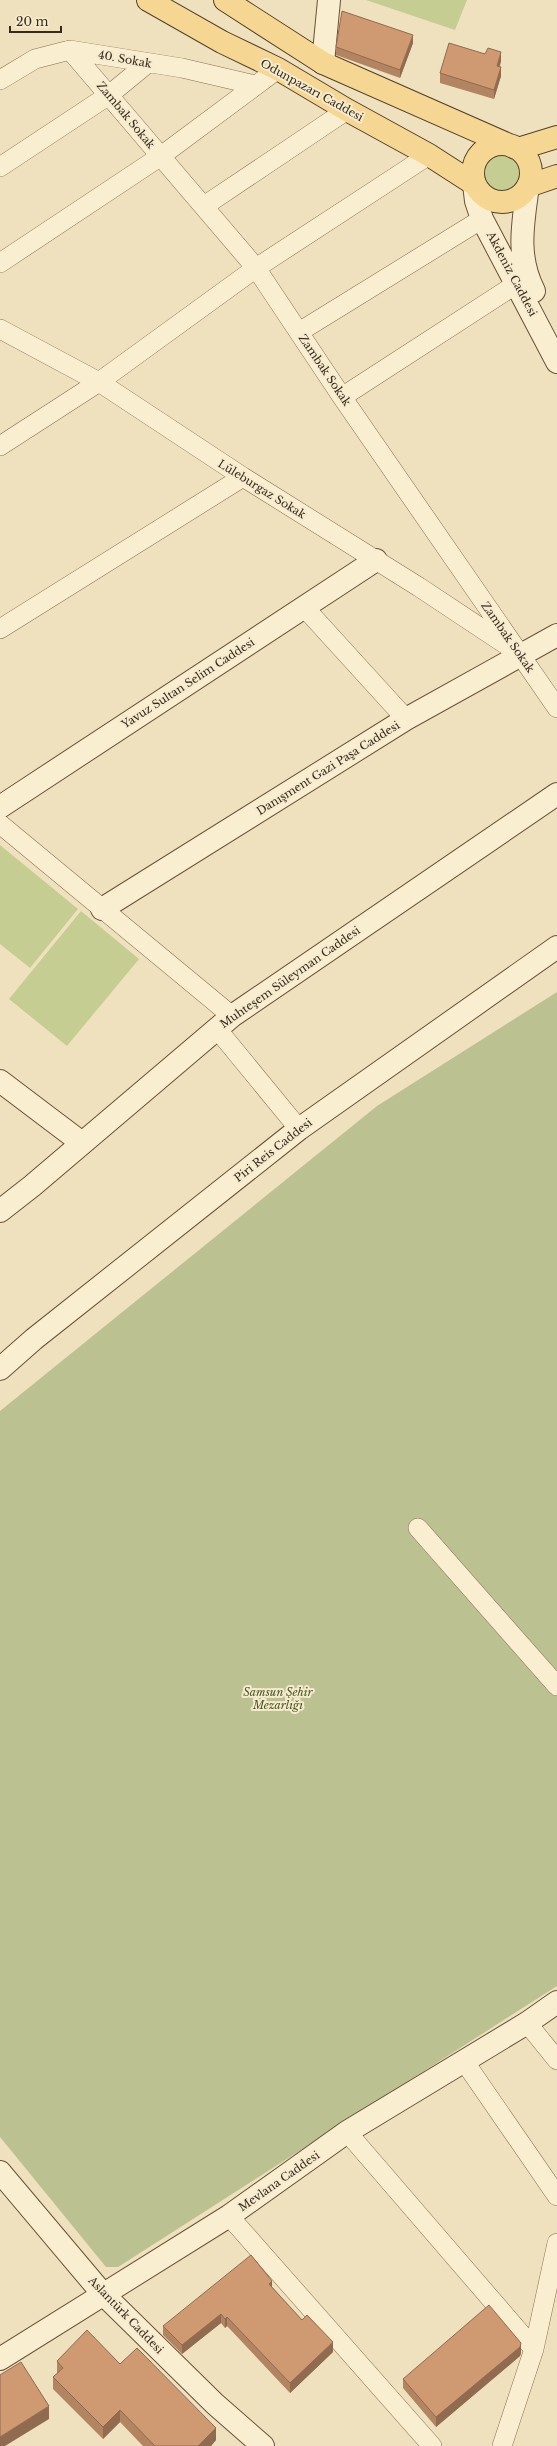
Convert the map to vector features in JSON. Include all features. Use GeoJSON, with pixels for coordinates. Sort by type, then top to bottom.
{"type":"FeatureCollection","features":[{"type":"Feature","properties":{"kind":"main road","name":"Odunpazarı Caddesi"},"geometry":{"type":"LineString","coordinates":[[148,0],[222,42],[278,69],[347,110],[430,155],[474,184]]}},
{"type":"Feature","properties":{"kind":"main road"},"geometry":{"type":"LineString","coordinates":[[225,0],[323,63],[518,149],[530,165],[531,176],[528,186]]}},
{"type":"Feature","properties":{"kind":"main road"},"geometry":{"type":"LineString","coordinates":[[557,137],[518,149],[506,145],[494,145],[483,151],[475,160],[473,172],[474,184],[487,199],[496,202],[515,199],[528,186],[557,176]]}},
{"type":"Feature","properties":{"kind":"street"},"geometry":{"type":"LineString","coordinates":[[323,63],[329,0]]}},
{"type":"Feature","properties":{"kind":"street","name":"40. Sokak"},"geometry":{"type":"LineString","coordinates":[[0,80],[34,59],[70,50],[148,63],[255,86]]}},
{"type":"Feature","properties":{"kind":"street","name":"Zambak Sokak"},"geometry":{"type":"LineString","coordinates":[[70,50],[256,268],[342,397],[557,708]]}},
{"type":"Feature","properties":{"kind":"street"},"geometry":{"type":"LineString","coordinates":[[0,167],[109,95],[148,63]]}},
{"type":"Feature","properties":{"kind":"street"},"geometry":{"type":"LineString","coordinates":[[0,263],[161,156],[278,69]]}},
{"type":"Feature","properties":{"kind":"street"},"geometry":{"type":"LineString","coordinates":[[204,206],[347,110]]}},
{"type":"Feature","properties":{"kind":"street"},"geometry":{"type":"LineString","coordinates":[[5,437],[99,382],[256,268],[430,155]]}},
{"type":"Feature","properties":{"kind":"street","name":"Akdeniz Caddesi"},"geometry":{"type":"LineString","coordinates":[[474,184],[476,201],[482,219],[518,283],[557,362]]}},
{"type":"Feature","properties":{"kind":"street","name":"Akdeniz Caddesi"},"geometry":{"type":"LineString","coordinates":[[528,186],[522,232],[522,253],[527,277],[557,334]]}},
{"type":"Feature","properties":{"kind":"street"},"geometry":{"type":"LineString","coordinates":[[299,332],[482,219]]}},
{"type":"Feature","properties":{"kind":"street"},"geometry":{"type":"LineString","coordinates":[[342,397],[518,283]]}},
{"type":"Feature","properties":{"kind":"street","name":"Lüleburgaz Sokak"},"geometry":{"type":"LineString","coordinates":[[0,329],[99,382],[243,477],[376,560],[520,655]]}},
{"type":"Feature","properties":{"kind":"street"},"geometry":{"type":"LineString","coordinates":[[0,629],[243,477]]}},
{"type":"Feature","properties":{"kind":"street","name":"Yavuz Sultan Selim Caddesi"},"geometry":{"type":"LineString","coordinates":[[0,807],[376,560]]}},
{"type":"Feature","properties":{"kind":"street"},"geometry":{"type":"LineString","coordinates":[[304,607],[406,719]]}},
{"type":"Feature","properties":{"kind":"street","name":"Danışment Gazi Paşa Caddesi"},"geometry":{"type":"LineString","coordinates":[[102,909],[406,719],[557,635]]}},
{"type":"Feature","properties":{"kind":"street","name":"Muhteşem Süleyman Caddesi"},"geometry":{"type":"LineString","coordinates":[[0,1211],[224,1022],[557,794]]}},
{"type":"Feature","properties":{"kind":"street"},"geometry":{"type":"LineString","coordinates":[[0,824],[102,909],[224,1022],[299,1129]]}},
{"type":"Feature","properties":{"kind":"street","name":"Piri Reis Caddesi"},"geometry":{"type":"LineString","coordinates":[[0,1369],[40,1334],[299,1129],[483,997],[557,947]]}},
{"type":"Feature","properties":{"kind":"street"},"geometry":{"type":"LineString","coordinates":[[0,1080],[82,1143]]}},
{"type":"Feature","properties":{"kind":"street"},"geometry":{"type":"LineString","coordinates":[[418,1528],[557,1686]]}},
{"type":"Feature","properties":{"kind":"street","name":"Mevlana Caddesi"},"geometry":{"type":"LineString","coordinates":[[0,2359],[102,2293],[229,2216],[348,2132],[527,2023],[557,2002]]}},
{"type":"Feature","properties":{"kind":"street"},"geometry":{"type":"LineString","coordinates":[[527,2023],[557,2060]]}},
{"type":"Feature","properties":{"kind":"street"},"geometry":{"type":"LineString","coordinates":[[464,2061],[557,2196]]}},
{"type":"Feature","properties":{"kind":"street"},"geometry":{"type":"LineString","coordinates":[[348,2132],[534,2349]]}},
{"type":"Feature","properties":{"kind":"street","name":"Aslantürk Caddesi"},"geometry":{"type":"LineString","coordinates":[[0,2172],[102,2293],[215,2404],[263,2446]]}},
{"type":"Feature","properties":{"kind":"street"},"geometry":{"type":"LineString","coordinates":[[229,2216],[432,2446]]}},
{"type":"Feature","properties":{"kind":"street"},"geometry":{"type":"LineString","coordinates":[[502,2446],[534,2349],[557,2243]]}},
{"type":"Feature","properties":{"kind":"green space"},"geometry":{"type":"Polygon","coordinates":[[[366,0],[467,0],[455,30],[366,0]]]}},
{"type":"Feature","properties":{"kind":"green space"},"geometry":{"type":"Polygon","coordinates":[[[502,154],[516,160],[522,174],[516,188],[502,194],[488,188],[482,174],[488,160],[502,154]]]}},
{"type":"Feature","properties":{"kind":"green space"},"geometry":{"type":"Polygon","coordinates":[[[0,845],[78,909],[30,968],[0,944],[0,845]]]}},
{"type":"Feature","properties":{"kind":"green space"},"geometry":{"type":"Polygon","coordinates":[[[81,911],[139,959],[67,1046],[9,999],[81,911]]]}},
{"type":"Feature","properties":{"kind":"green space","name":"Samsun Şehir Mezarlığı"},"geometry":{"type":"Polygon","coordinates":[[[557,992],[557,1986],[118,2267],[106,2267],[0,2137],[0,1411],[377,1106],[557,992]]]}},
{"type":"Feature","properties":{"kind":"building"},"geometry":{"type":"Polygon","coordinates":[[[342,11],[413,35],[400,70],[336,47],[342,11]]]}},
{"type":"Feature","properties":{"kind":"building"},"geometry":{"type":"Polygon","coordinates":[[[449,43],[485,54],[488,48],[501,52],[497,66],[501,67],[494,90],[440,73],[449,43]]]}},
{"type":"Feature","properties":{"kind":"building"},"geometry":{"type":"Polygon","coordinates":[[[251,2255],[272,2281],[269,2284],[302,2320],[307,2315],[333,2342],[290,2383],[227,2317],[225,2319],[221,2314],[182,2345],[163,2326],[251,2255]]]}},
{"type":"Feature","properties":{"kind":"building"},"geometry":{"type":"Polygon","coordinates":[[[489,2305],[521,2343],[520,2347],[436,2417],[403,2379],[489,2305]]]}},
{"type":"Feature","properties":{"kind":"building"},"geometry":{"type":"Polygon","coordinates":[[[87,2330],[120,2364],[137,2348],[216,2428],[198,2446],[155,2446],[120,2410],[103,2427],[53,2377],[63,2368],[57,2361],[87,2330]]]}},
{"type":"Feature","properties":{"kind":"building"},"geometry":{"type":"Polygon","coordinates":[[[21,2362],[49,2406],[0,2437],[0,2375],[21,2362]]]}}]}
